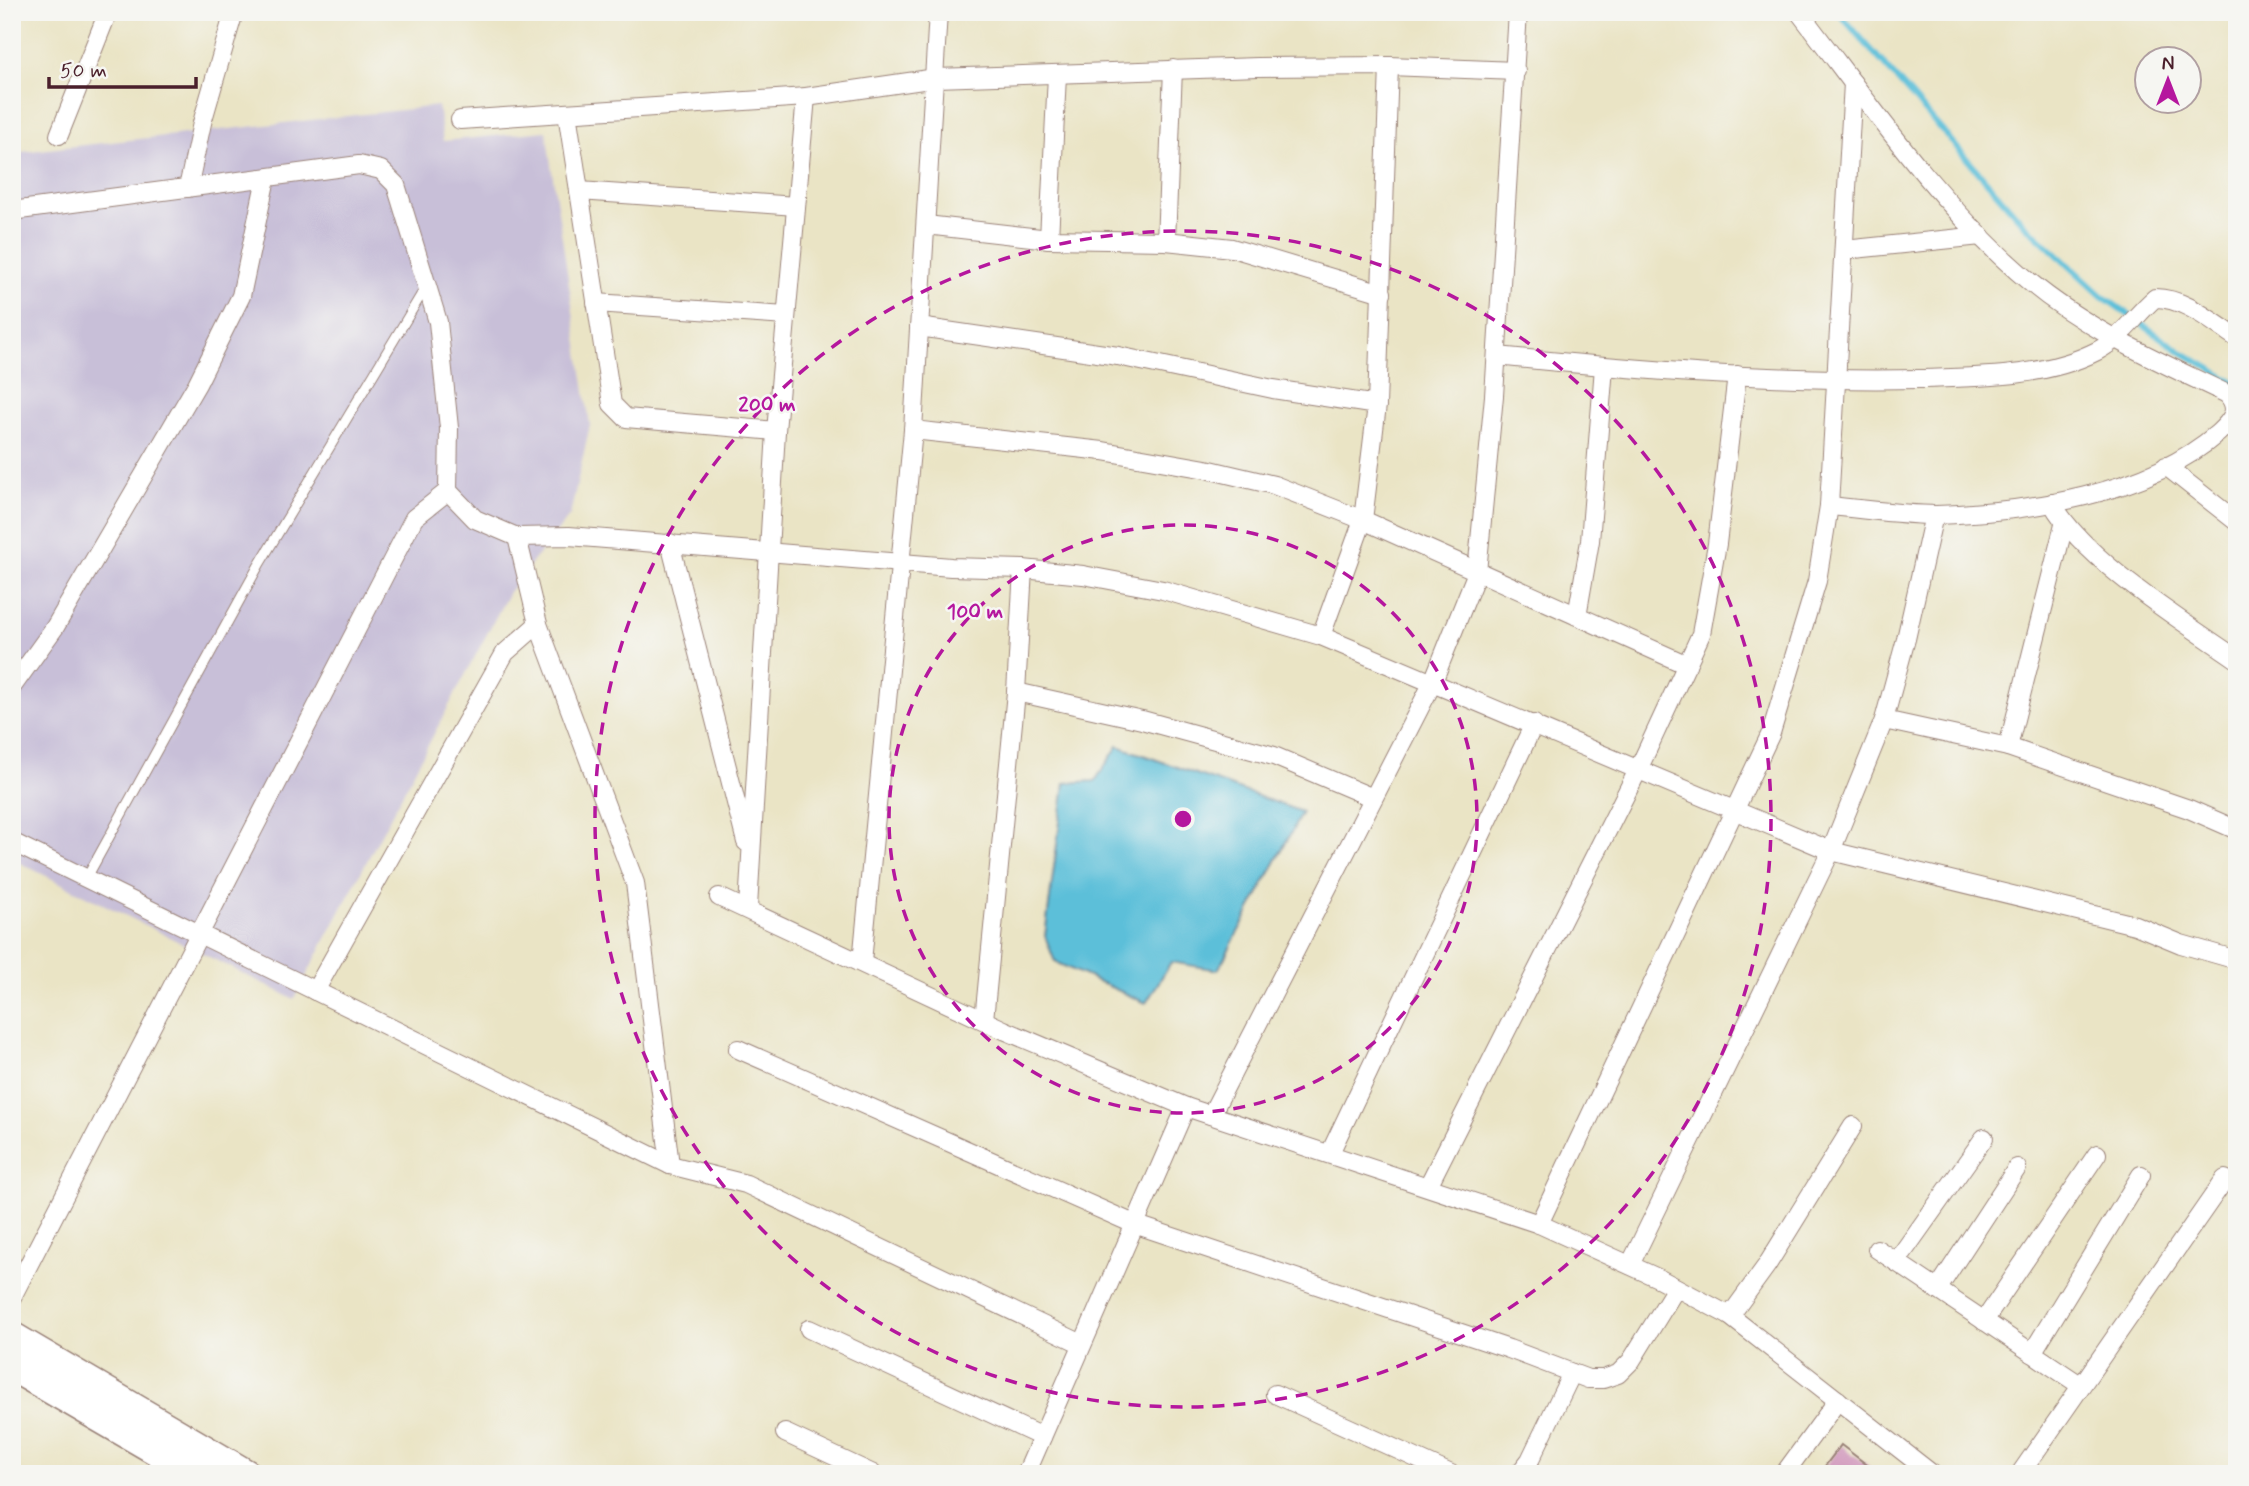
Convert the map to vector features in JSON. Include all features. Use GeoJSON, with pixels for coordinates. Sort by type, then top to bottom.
{"type":"FeatureCollection","features":[{"type":"Feature","properties":{"kind":"main road"},"geometry":{"type":"LineString","coordinates":[[12,1336],[247,1474]]}},
{"type":"Feature","properties":{"kind":"main road"},"geometry":{"type":"LineString","coordinates":[[12,1367],[196,1474]]}},
{"type":"Feature","properties":{"kind":"street"},"geometry":{"type":"LineString","coordinates":[[59,135],[108,12]]}},
{"type":"Feature","properties":{"kind":"street"},"geometry":{"type":"LineString","coordinates":[[188,188],[202,123],[234,12]]}},
{"type":"Feature","properties":{"kind":"street"},"geometry":{"type":"LineString","coordinates":[[862,962],[898,563],[913,430],[938,12]]}},
{"type":"Feature","properties":{"kind":"street"},"geometry":{"type":"LineString","coordinates":[[1211,1115],[1432,684],[1477,572],[1497,356],[1518,12]]}},
{"type":"Feature","properties":{"kind":"street"},"geometry":{"type":"LineString","coordinates":[[1798,12],[1980,236],[2018,273],[2118,336],[2227,394],[2235,402],[2235,411],[2229,424],[2212,438],[2166,466],[2113,490],[2052,503],[1934,515],[1829,506]]}},
{"type":"Feature","properties":{"kind":"street"},"geometry":{"type":"LineString","coordinates":[[460,120],[806,97],[936,78],[1173,69],[1388,66],[1516,71]]}},
{"type":"Feature","properties":{"kind":"street"},"geometry":{"type":"LineString","coordinates":[[1321,636],[1363,520],[1377,405],[1388,66]]}},
{"type":"Feature","properties":{"kind":"street"},"geometry":{"type":"LineString","coordinates":[[1166,241],[1173,69]]}},
{"type":"Feature","properties":{"kind":"street"},"geometry":{"type":"LineString","coordinates":[[1049,239],[1057,75]]}},
{"type":"Feature","properties":{"kind":"street"},"geometry":{"type":"LineString","coordinates":[[1539,1224],[1736,811],[1771,733],[1791,673],[1816,581],[1829,506],[1853,83]]}},
{"type":"Feature","properties":{"kind":"street"},"geometry":{"type":"LineString","coordinates":[[748,908],[776,431],[806,97]]}},
{"type":"Feature","properties":{"kind":"street"},"geometry":{"type":"LineString","coordinates":[[567,113],[612,404],[626,418],[776,431]]}},
{"type":"Feature","properties":{"kind":"street"},"geometry":{"type":"LineString","coordinates":[[12,211],[359,165],[382,170],[396,185],[438,322],[449,428],[448,491],[475,519],[517,537],[569,536],[898,563],[1023,569],[1083,575],[1163,590],[1321,636],[1534,724],[1637,772],[1831,851],[2135,925],[2181,944],[2237,960]]}},
{"type":"Feature","properties":{"kind":"street"},"geometry":{"type":"LineString","coordinates":[[12,687],[55,627],[202,373],[241,296],[266,178]]}},
{"type":"Feature","properties":{"kind":"street"},"geometry":{"type":"LineString","coordinates":[[579,191],[796,206]]}},
{"type":"Feature","properties":{"kind":"street"},"geometry":{"type":"LineString","coordinates":[[926,225],[1049,239],[1166,241],[1232,248],[1382,293]]}},
{"type":"Feature","properties":{"kind":"street"},"geometry":{"type":"LineString","coordinates":[[1844,250],[1980,236]]}},
{"type":"Feature","properties":{"kind":"street"},"geometry":{"type":"LineString","coordinates":[[1497,356],[1604,367],[1837,381],[1988,377],[2073,360],[2118,336],[2155,298],[2168,298],[2237,338]]}},
{"type":"Feature","properties":{"kind":"street"},"geometry":{"type":"LineString","coordinates":[[596,303],[786,316]]}},
{"type":"Feature","properties":{"kind":"street"},"geometry":{"type":"LineString","coordinates":[[919,327],[1118,356],[1273,389],[1377,405]]}},
{"type":"Feature","properties":{"kind":"street"},"geometry":{"type":"LineString","coordinates":[[1577,616],[1592,529],[1604,367]]}},
{"type":"Feature","properties":{"kind":"street"},"geometry":{"type":"LineString","coordinates":[[1428,1186],[1637,772],[1701,634],[1717,544],[1737,375]]}},
{"type":"Feature","properties":{"kind":"street"},"geometry":{"type":"LineString","coordinates":[[913,430],[1103,451],[1206,469],[1274,485],[1363,520],[1687,666]]}},
{"type":"Feature","properties":{"kind":"street"},"geometry":{"type":"LineString","coordinates":[[2166,466],[2237,522]]}},
{"type":"Feature","properties":{"kind":"street"},"geometry":{"type":"LineString","coordinates":[[12,1297],[197,933],[414,518],[448,491]]}},
{"type":"Feature","properties":{"kind":"street"},"geometry":{"type":"LineString","coordinates":[[2052,503],[2064,525],[2088,550],[2237,659]]}},
{"type":"Feature","properties":{"kind":"street"},"geometry":{"type":"LineString","coordinates":[[1630,1265],[1831,851],[1884,720],[1906,639],[1934,515]]}},
{"type":"Feature","properties":{"kind":"street"},"geometry":{"type":"LineString","coordinates":[[2008,747],[2064,525]]}},
{"type":"Feature","properties":{"kind":"street"},"geometry":{"type":"LineString","coordinates":[[517,537],[538,624],[635,883],[670,1165]]}},
{"type":"Feature","properties":{"kind":"street"},"geometry":{"type":"LineString","coordinates":[[670,543],[751,859]]}},
{"type":"Feature","properties":{"kind":"street"},"geometry":{"type":"LineString","coordinates":[[984,1020],[1016,692],[1023,569]]}},
{"type":"Feature","properties":{"kind":"street"},"geometry":{"type":"LineString","coordinates":[[315,991],[505,653],[538,624]]}},
{"type":"Feature","properties":{"kind":"street"},"geometry":{"type":"LineString","coordinates":[[1016,692],[1142,720],[1274,756],[1373,798]]}},
{"type":"Feature","properties":{"kind":"street"},"geometry":{"type":"LineString","coordinates":[[1884,720],[2008,747],[2189,809],[2237,830]]}},
{"type":"Feature","properties":{"kind":"street"},"geometry":{"type":"LineString","coordinates":[[1330,1153],[1534,724]]}},
{"type":"Feature","properties":{"kind":"street"},"geometry":{"type":"LineString","coordinates":[[12,842],[670,1165],[746,1184],[1082,1344]]}},
{"type":"Feature","properties":{"kind":"street"},"geometry":{"type":"LineString","coordinates":[[719,897],[748,908],[984,1020],[1186,1107],[1539,1224],[1630,1265],[1730,1316],[1932,1474]]}},
{"type":"Feature","properties":{"kind":"street"},"geometry":{"type":"LineString","coordinates":[[738,1049],[1135,1224],[1588,1379],[1603,1379],[1618,1374],[1630,1361],[1676,1288]]}},
{"type":"Feature","properties":{"kind":"street"},"geometry":{"type":"LineString","coordinates":[[1026,1474],[1186,1107]]}},
{"type":"Feature","properties":{"kind":"street"},"geometry":{"type":"LineString","coordinates":[[1730,1316],[1767,1265],[1853,1126]]}},
{"type":"Feature","properties":{"kind":"street"},"geometry":{"type":"LineString","coordinates":[[1896,1262],[1984,1138]]}},
{"type":"Feature","properties":{"kind":"street"},"geometry":{"type":"LineString","coordinates":[[1984,1321],[2097,1154]]}},
{"type":"Feature","properties":{"kind":"street"},"geometry":{"type":"LineString","coordinates":[[1937,1290],[2017,1168]]}},
{"type":"Feature","properties":{"kind":"street"},"geometry":{"type":"LineString","coordinates":[[2032,1353],[2141,1175]]}},
{"type":"Feature","properties":{"kind":"street"},"geometry":{"type":"LineString","coordinates":[[2020,1474],[2225,1179]]}},
{"type":"Feature","properties":{"kind":"street"},"geometry":{"type":"LineString","coordinates":[[1877,1249],[2080,1385]]}},
{"type":"Feature","properties":{"kind":"street"},"geometry":{"type":"LineString","coordinates":[[809,1329],[1042,1437]]}},
{"type":"Feature","properties":{"kind":"street"},"geometry":{"type":"LineString","coordinates":[[1519,1474],[1530,1460],[1572,1373]]}},
{"type":"Feature","properties":{"kind":"street"},"geometry":{"type":"LineString","coordinates":[[1275,1394],[1451,1474]]}},
{"type":"Feature","properties":{"kind":"street"},"geometry":{"type":"LineString","coordinates":[[1784,1474],[1839,1400]]}},
{"type":"Feature","properties":{"kind":"street"},"geometry":{"type":"LineString","coordinates":[[785,1433],[873,1474]]}},
{"type":"Feature","properties":{"kind":"lane"},"geometry":{"type":"LineString","coordinates":[[86,879],[259,565],[427,284]]}},
{"type":"Feature","properties":{"kind":"shaded area"},"geometry":{"type":"Polygon","coordinates":[[[438,106],[443,141],[546,131],[590,425],[570,515],[509,592],[294,999],[12,859],[12,153],[438,106]]]}},
{"type":"Feature","properties":{"kind":"water"},"geometry":{"type":"Polygon","coordinates":[[[1118,746],[1302,812],[1218,970],[1171,962],[1146,1003],[1055,962],[1045,936],[1065,783],[1095,781],[1118,746]]]}},
{"type":"Feature","properties":{"kind":"building"},"geometry":{"type":"Polygon","coordinates":[[[1841,1445],[1879,1474],[1819,1474],[1841,1445]]]}},
{"type":"Feature","properties":{"kind":"waterway"},"geometry":{"type":"LineString","coordinates":[[1838,12],[2024,224],[2102,296],[2180,351],[2237,384]]}}]}
